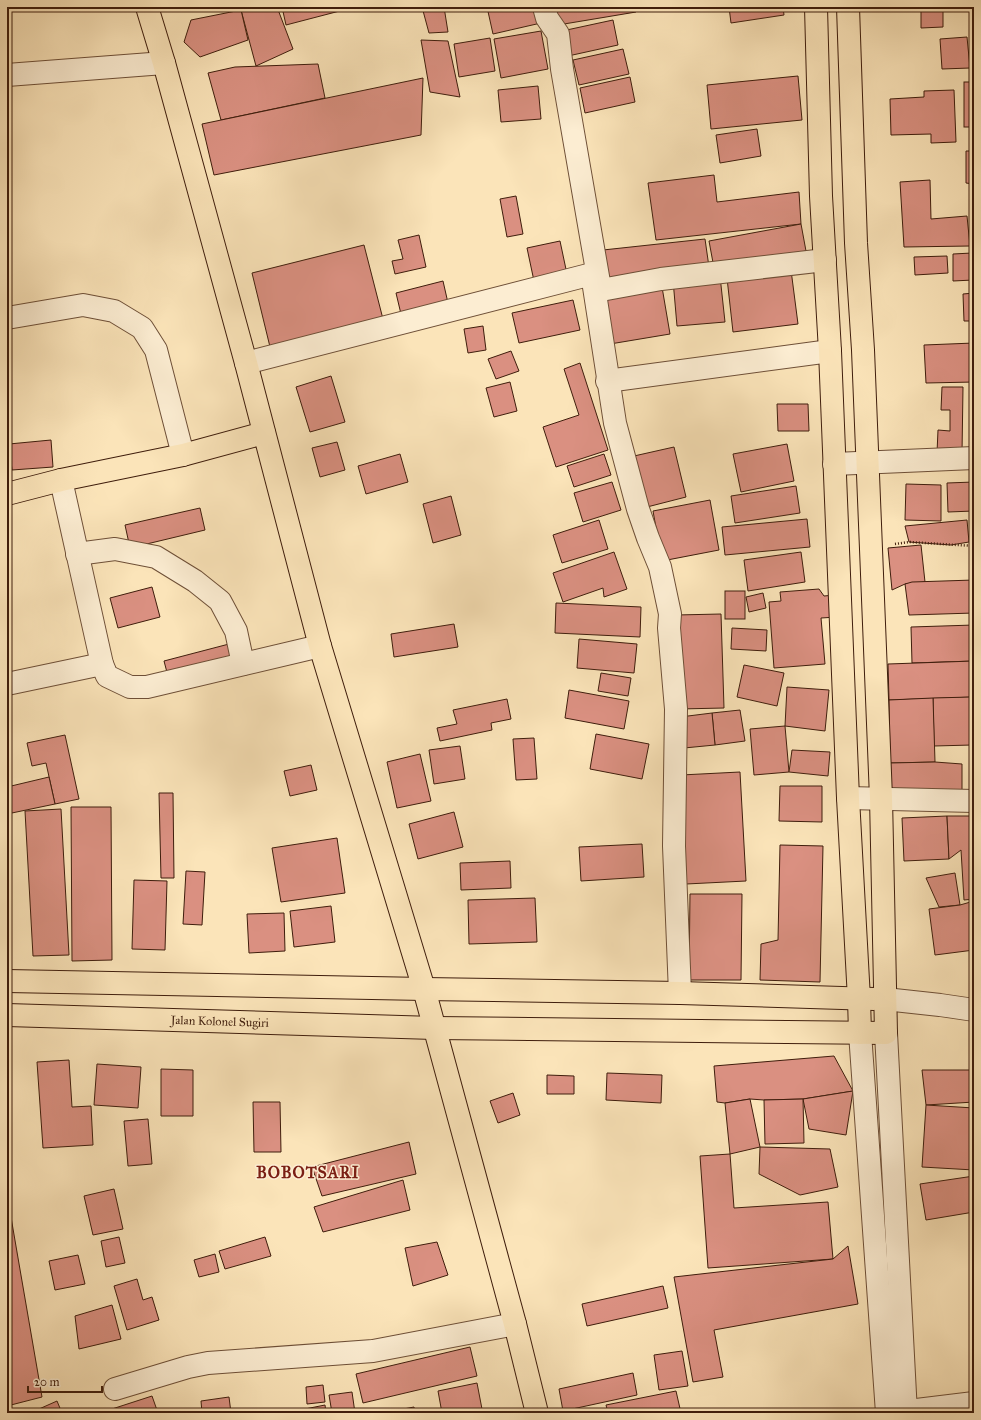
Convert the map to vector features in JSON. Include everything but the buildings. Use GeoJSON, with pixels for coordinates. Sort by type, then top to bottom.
{"type":"FeatureCollection","features":[{"type":"Feature","properties":{"kind":"main road"},"geometry":{"type":"LineString","coordinates":[[147,7],[164,63],[246,363],[320,646],[424,990],[515,1324],[537,1413]]}},
{"type":"Feature","properties":{"kind":"main road"},"geometry":{"type":"LineString","coordinates":[[816,7],[822,196],[830,351],[848,798],[860,1033]]}},
{"type":"Feature","properties":{"kind":"main road"},"geometry":{"type":"LineString","coordinates":[[848,7],[856,243],[863,350],[881,798],[886,1033]]}},
{"type":"Feature","properties":{"kind":"main road"},"geometry":{"type":"LineString","coordinates":[[822,196],[854,194]]}},
{"type":"Feature","properties":{"kind":"main road"},"geometry":{"type":"LineString","coordinates":[[7,494],[61,480],[183,455],[264,433]]}},
{"type":"Feature","properties":{"kind":"main road"},"geometry":{"type":"LineString","coordinates":[[7,981],[424,990],[680,993],[885,999]]}},
{"type":"Feature","properties":{"kind":"main road","name":"Jalan Kolonel Sugiri"},"geometry":{"type":"LineString","coordinates":[[7,1015],[434,1028],[886,1033]]}},
{"type":"Feature","properties":{"kind":"street"},"geometry":{"type":"LineString","coordinates":[[544,7],[547,18],[558,34],[562,69],[596,282],[607,381],[615,423],[638,509],[660,567],[670,614],[669,628],[676,709],[674,846],[680,993]]}},
{"type":"Feature","properties":{"kind":"street"},"geometry":{"type":"LineString","coordinates":[[7,75],[164,63]]}},
{"type":"Feature","properties":{"kind":"street"},"geometry":{"type":"LineString","coordinates":[[246,363],[596,282],[661,279],[825,260]]}},
{"type":"Feature","properties":{"kind":"street"},"geometry":{"type":"LineString","coordinates":[[7,318],[83,305],[114,311],[142,328],[156,350],[183,455]]}},
{"type":"Feature","properties":{"kind":"street"},"geometry":{"type":"LineString","coordinates":[[607,381],[830,351]]}},
{"type":"Feature","properties":{"kind":"street"},"geometry":{"type":"LineString","coordinates":[[834,464],[867,464],[974,458]]}},
{"type":"Feature","properties":{"kind":"street"},"geometry":{"type":"LineString","coordinates":[[61,480],[102,664],[107,676],[130,687],[147,687],[320,646]]}},
{"type":"Feature","properties":{"kind":"street"},"geometry":{"type":"LineString","coordinates":[[77,554],[115,549],[156,557],[195,581],[220,601],[236,631],[243,664]]}},
{"type":"Feature","properties":{"kind":"street"},"geometry":{"type":"LineString","coordinates":[[7,684],[102,664]]}},
{"type":"Feature","properties":{"kind":"street"},"geometry":{"type":"LineString","coordinates":[[848,798],[974,801]]}},
{"type":"Feature","properties":{"kind":"street"},"geometry":{"type":"LineString","coordinates":[[885,999],[974,1010]]}},
{"type":"Feature","properties":{"kind":"street"},"geometry":{"type":"LineString","coordinates":[[860,1033],[897,1413]]}},
{"type":"Feature","properties":{"kind":"street"},"geometry":{"type":"LineString","coordinates":[[886,1033],[897,1413]]}},
{"type":"Feature","properties":{"kind":"street"},"geometry":{"type":"LineString","coordinates":[[115,1389],[188,1367],[208,1363],[373,1351],[515,1324]]}},
{"type":"Feature","properties":{"kind":"street"},"geometry":{"type":"LineString","coordinates":[[897,1413],[974,1403]]}},
{"type":"Feature","properties":{"kind":"path"},"geometry":{"type":"LineString","coordinates":[[871,555],[884,546],[909,542],[974,546]]}},
{"type":"Feature","properties":{"kind":"district","name":"BOBOTSARI"},"geometry":{"type":"Point","coordinates":[308,1172]}}]}
